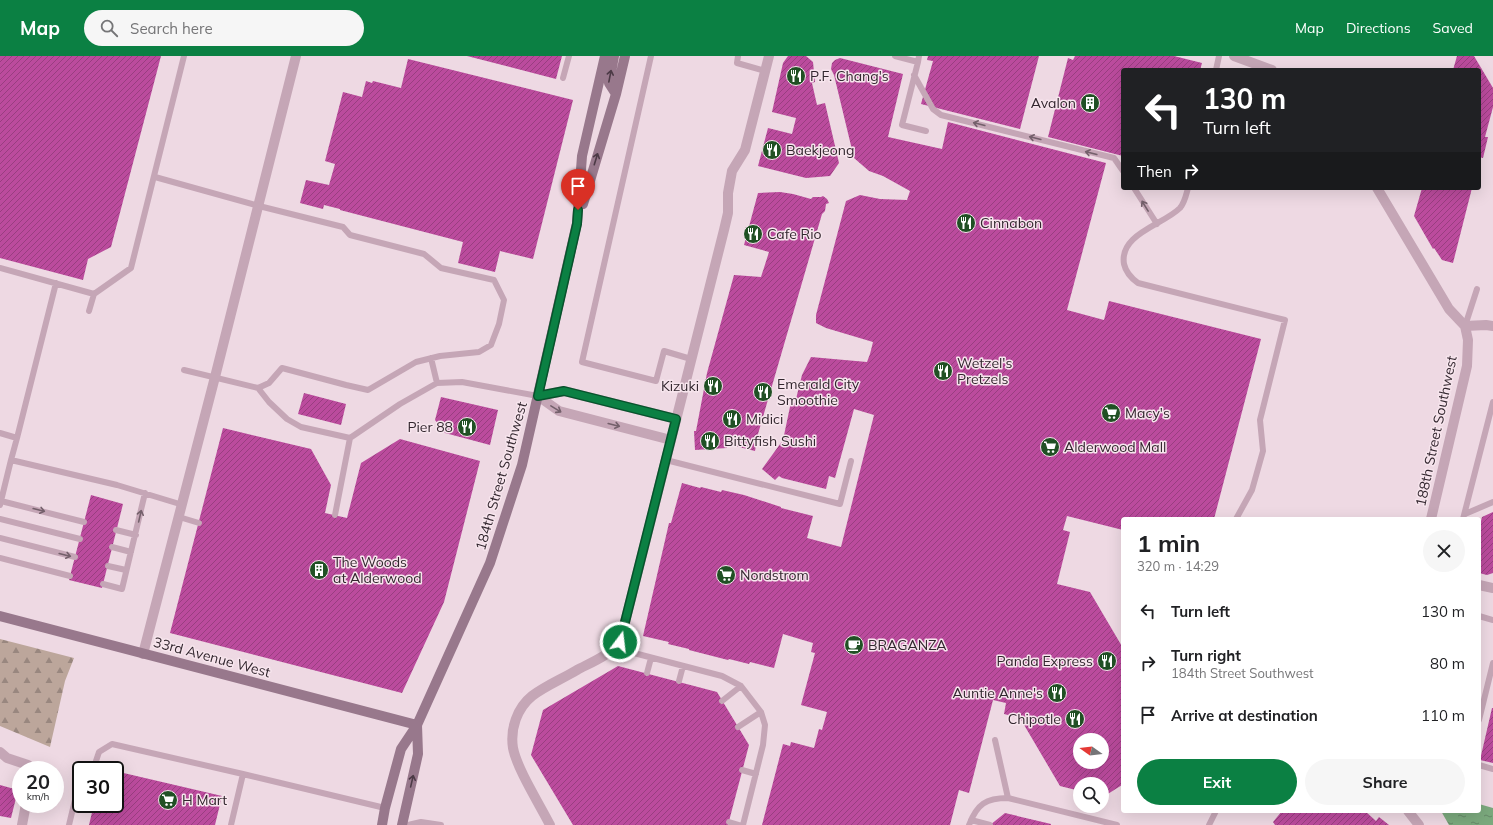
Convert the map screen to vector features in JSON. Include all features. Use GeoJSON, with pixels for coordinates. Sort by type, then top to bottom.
{"type":"FeatureCollection","features":[{"type":"Feature","properties":{"kind":"main road","name":"184th Street Southwest"},"geometry":{"type":"LineString","coordinates":[[577,224],[582,156],[604,56]]}},
{"type":"Feature","properties":{"kind":"main road"},"geometry":{"type":"LineString","coordinates":[[614,56],[609,83],[616,94]]}},
{"type":"Feature","properties":{"kind":"main road","name":"184th Street Southwest"},"geometry":{"type":"LineString","coordinates":[[382,825],[385,808],[401,749],[417,725],[490,563],[522,465],[577,224],[616,94],[625,56]]}},
{"type":"Feature","properties":{"kind":"main road","name":"33rd Avenue West"},"geometry":{"type":"LineString","coordinates":[[0,616],[417,725]]}},
{"type":"Feature","properties":{"kind":"main road","name":"184th Street Southwest"},"geometry":{"type":"LineString","coordinates":[[402,825],[418,754],[417,725]]}},
{"type":"Feature","properties":{"kind":"street"},"geometry":{"type":"LineString","coordinates":[[143,654],[259,206],[296,56]]}},
{"type":"Feature","properties":{"kind":"street"},"geometry":{"type":"LineString","coordinates":[[550,825],[523,773],[513,749],[512,735],[515,720],[523,705],[533,695],[598,658],[620,642],[728,213],[728,193],[732,171],[745,150],[769,56]]}},
{"type":"Feature","properties":{"kind":"street"},"geometry":{"type":"LineString","coordinates":[[1234,56],[1267,68]]}},
{"type":"Feature","properties":{"kind":"street"},"geometry":{"type":"LineString","coordinates":[[1378,190],[1449,309],[1464,326],[1493,326]]}},
{"type":"Feature","properties":{"kind":"street","name":"188th Street Southwest"},"geometry":{"type":"LineString","coordinates":[[1431,517],[1467,366],[1468,340],[1464,326]]}},
{"type":"Feature","properties":{"kind":"street"},"geometry":{"type":"LineString","coordinates":[[538,396],[564,391],[676,419]]}},
{"type":"Feature","properties":{"kind":"street"},"geometry":{"type":"LineString","coordinates":[[538,396],[559,411],[671,440]]}},
{"type":"Feature","properties":{"kind":"street"},"geometry":{"type":"LineString","coordinates":[[1481,585],[1493,588]]}},
{"type":"Feature","properties":{"kind":"street"},"geometry":{"type":"LineString","coordinates":[[0,752],[7,758],[16,761]]}},
{"type":"Feature","properties":{"kind":"street"},"geometry":{"type":"LineString","coordinates":[[22,825],[24,813]]}},
{"type":"Feature","properties":{"kind":"street"},"geometry":{"type":"LineString","coordinates":[[1410,813],[1419,825]]}},
{"type":"Feature","properties":{"kind":"lane"},"geometry":{"type":"LineString","coordinates":[[89,311],[94,294],[131,268],[155,177],[184,56]]}},
{"type":"Feature","properties":{"kind":"lane"},"geometry":{"type":"LineString","coordinates":[[563,78],[569,56]]}},
{"type":"Feature","properties":{"kind":"lane"},"geometry":{"type":"LineString","coordinates":[[651,56],[582,362],[656,381],[664,351],[691,359]]}},
{"type":"Feature","properties":{"kind":"lane"},"geometry":{"type":"LineString","coordinates":[[738,56],[737,63],[766,71]]}},
{"type":"Feature","properties":{"kind":"lane"},"geometry":{"type":"LineString","coordinates":[[895,56],[918,59],[902,125],[926,131]]}},
{"type":"Feature","properties":{"kind":"lane"},"geometry":{"type":"LineString","coordinates":[[1216,68],[1219,56]]}},
{"type":"Feature","properties":{"kind":"lane"},"geometry":{"type":"LineString","coordinates":[[914,75],[933,109],[940,115],[1114,158],[1121,168]]}},
{"type":"Feature","properties":{"kind":"lane"},"geometry":{"type":"LineString","coordinates":[[155,177],[259,206],[343,227],[350,235],[424,254],[441,268],[494,280],[504,300],[499,324],[491,345],[479,352],[430,358],[416,362],[368,390],[282,368],[270,383],[258,388],[184,370]]}},
{"type":"Feature","properties":{"kind":"lane"},"geometry":{"type":"LineString","coordinates":[[1135,190],[1157,224]]}},
{"type":"Feature","properties":{"kind":"lane"},"geometry":{"type":"LineString","coordinates":[[1187,190],[1184,203],[1179,209],[1139,234],[1128,245],[1123,256],[1125,269],[1138,283],[1285,320],[1260,420],[1263,451],[1252,490],[1237,517]]}},
{"type":"Feature","properties":{"kind":"lane"},"geometry":{"type":"LineString","coordinates":[[0,268],[94,294]]}},
{"type":"Feature","properties":{"kind":"lane"},"geometry":{"type":"LineString","coordinates":[[56,283],[1,503],[84,522]]}},
{"type":"Feature","properties":{"kind":"lane"},"geometry":{"type":"LineString","coordinates":[[1464,326],[1476,289]]}},
{"type":"Feature","properties":{"kind":"lane"},"geometry":{"type":"LineString","coordinates":[[430,358],[438,383]]}},
{"type":"Feature","properties":{"kind":"lane"},"geometry":{"type":"LineString","coordinates":[[335,515],[350,438],[400,404],[438,383],[462,382],[538,396]]}},
{"type":"Feature","properties":{"kind":"lane"},"geometry":{"type":"LineString","coordinates":[[258,388],[269,402],[287,419],[301,427],[350,438]]}},
{"type":"Feature","properties":{"kind":"lane"},"geometry":{"type":"LineString","coordinates":[[1464,517],[1493,402]]}},
{"type":"Feature","properties":{"kind":"lane"},"geometry":{"type":"LineString","coordinates":[[0,433],[17,438]]}},
{"type":"Feature","properties":{"kind":"lane"},"geometry":{"type":"LineString","coordinates":[[11,460],[117,485],[182,505]]}},
{"type":"Feature","properties":{"kind":"lane"},"geometry":{"type":"LineString","coordinates":[[666,460],[840,504],[851,461]]}},
{"type":"Feature","properties":{"kind":"lane"},"geometry":{"type":"LineString","coordinates":[[103,584],[122,589],[145,493]]}},
{"type":"Feature","properties":{"kind":"lane"},"geometry":{"type":"LineString","coordinates":[[1464,517],[1493,502]]}},
{"type":"Feature","properties":{"kind":"lane"},"geometry":{"type":"LineString","coordinates":[[179,517],[199,524]]}},
{"type":"Feature","properties":{"kind":"lane"},"geometry":{"type":"LineString","coordinates":[[0,519],[80,539]]}},
{"type":"Feature","properties":{"kind":"lane"},"geometry":{"type":"LineString","coordinates":[[116,530],[136,535]]}},
{"type":"Feature","properties":{"kind":"lane"},"geometry":{"type":"LineString","coordinates":[[0,538],[75,557]]}},
{"type":"Feature","properties":{"kind":"lane"},"geometry":{"type":"LineString","coordinates":[[112,547],[131,552]]}},
{"type":"Feature","properties":{"kind":"lane"},"geometry":{"type":"LineString","coordinates":[[0,558],[70,576]]}},
{"type":"Feature","properties":{"kind":"lane"},"geometry":{"type":"LineString","coordinates":[[108,566],[126,570]]}},
{"type":"Feature","properties":{"kind":"lane"},"geometry":{"type":"LineString","coordinates":[[1481,617],[1493,620]]}},
{"type":"Feature","properties":{"kind":"lane"},"geometry":{"type":"LineString","coordinates":[[616,646],[651,658],[722,676],[741,686],[761,712],[765,725],[763,745],[743,825]]}},
{"type":"Feature","properties":{"kind":"lane"},"geometry":{"type":"LineString","coordinates":[[647,673],[651,658]]}},
{"type":"Feature","properties":{"kind":"lane"},"geometry":{"type":"LineString","coordinates":[[1481,712],[1493,663]]}},
{"type":"Feature","properties":{"kind":"lane"},"geometry":{"type":"LineString","coordinates":[[679,681],[683,666]]}},
{"type":"Feature","properties":{"kind":"lane"},"geometry":{"type":"LineString","coordinates":[[722,701],[741,686]]}},
{"type":"Feature","properties":{"kind":"lane"},"geometry":{"type":"LineString","coordinates":[[738,727],[761,712]]}},
{"type":"Feature","properties":{"kind":"lane"},"geometry":{"type":"LineString","coordinates":[[995,740],[1008,798]]}},
{"type":"Feature","properties":{"kind":"lane"},"geometry":{"type":"LineString","coordinates":[[96,761],[99,752],[112,744],[385,808]]}},
{"type":"Feature","properties":{"kind":"lane"},"geometry":{"type":"LineString","coordinates":[[1481,766],[1493,769]]}},
{"type":"Feature","properties":{"kind":"lane"},"geometry":{"type":"LineString","coordinates":[[742,770],[756,774]]}},
{"type":"Feature","properties":{"kind":"lane"},"geometry":{"type":"LineString","coordinates":[[231,825],[243,774]]}},
{"type":"Feature","properties":{"kind":"lane"},"geometry":{"type":"LineString","coordinates":[[990,825],[970,823],[975,813],[983,804],[994,798],[1008,798],[1117,825]]}},
{"type":"Feature","properties":{"kind":"lane"},"geometry":{"type":"LineString","coordinates":[[69,825],[72,812]]}},
{"type":"Feature","properties":{"kind":"lane"},"geometry":{"type":"LineString","coordinates":[[1209,825],[1215,813]]}},
{"type":"Feature","properties":{"kind":"lane"},"geometry":{"type":"LineString","coordinates":[[408,825],[421,822],[441,825]]}},
{"type":"Feature","properties":{"kind":"lane"},"geometry":{"type":"LineString","coordinates":[[729,822],[738,825]]}},
{"type":"Feature","properties":{"kind":"green space"},"geometry":{"type":"Polygon","coordinates":[[[0,639],[74,658],[65,681],[50,747],[0,726],[0,639]]]}},
{"type":"Feature","properties":{"kind":"water"},"geometry":{"type":"Polygon","coordinates":[[[1481,805],[1493,808],[1493,825],[1449,825],[1442,813],[1481,813],[1481,805]]]}},
{"type":"Feature","properties":{"kind":"building"},"geometry":{"type":"Polygon","coordinates":[[[0,56],[161,56],[111,247],[88,259],[83,280],[0,258],[0,56]]]}},
{"type":"Feature","properties":{"kind":"building"},"geometry":{"type":"Polygon","coordinates":[[[467,56],[562,56],[556,79],[467,56]]]}},
{"type":"Feature","properties":{"kind":"building"},"geometry":{"type":"Polygon","coordinates":[[[788,56],[806,56],[813,62],[815,82],[812,83],[817,105],[825,103],[839,163],[830,176],[806,178],[758,166],[768,128],[792,134],[796,118],[772,112],[783,63],[788,56]]]}},
{"type":"Feature","properties":{"kind":"building","name":"Avalon"},"geometry":{"type":"Polygon","coordinates":[[[928,56],[1039,56],[1020,129],[921,104],[933,61],[927,60],[928,56]]]}},
{"type":"Feature","properties":{"kind":"building","name":"Avalon"},"geometry":{"type":"Polygon","coordinates":[[[1075,56],[1174,56],[1202,63],[1201,68],[1121,68],[1121,155],[1048,137],[1068,58],[1073,60],[1075,56]]]}},
{"type":"Feature","properties":{"kind":"building"},"geometry":{"type":"Polygon","coordinates":[[[1457,56],[1474,56],[1493,88],[1493,107],[1485,137],[1488,137],[1483,158],[1481,158],[1481,68],[1454,68],[1457,56]]]}},
{"type":"Feature","properties":{"kind":"building","name":"Alderwood Mall"},"geometry":{"type":"Polygon","coordinates":[[[840,58],[903,74],[888,137],[942,149],[948,122],[1106,163],[1067,310],[1104,320],[1109,301],[1261,339],[1215,517],[1121,517],[1121,530],[1067,516],[1063,530],[1070,532],[1057,584],[1090,592],[1121,645],[1121,786],[1109,793],[1109,777],[1073,777],[1073,789],[1060,786],[1020,718],[1004,714],[1006,703],[993,700],[969,793],[959,790],[950,825],[762,825],[783,744],[790,746],[791,742],[814,748],[819,729],[822,730],[827,712],[801,705],[815,653],[811,652],[813,643],[783,634],[774,668],[750,662],[749,664],[728,660],[668,644],[669,642],[643,636],[669,523],[671,523],[682,483],[700,488],[721,492],[722,490],[744,495],[781,508],[813,516],[807,538],[841,547],[874,415],[854,409],[835,478],[829,476],[826,489],[779,476],[775,480],[762,469],[783,440],[791,402],[795,403],[802,375],[811,357],[867,362],[870,354],[873,342],[826,328],[816,323],[816,315],[846,201],[860,195],[880,199],[907,200],[910,191],[883,176],[869,171],[854,158],[834,75],[831,69],[832,63],[840,58]]]}},
{"type":"Feature","properties":{"kind":"building"},"geometry":{"type":"Polygon","coordinates":[[[408,59],[573,100],[533,259],[500,251],[495,272],[458,263],[463,242],[324,205],[323,209],[300,203],[306,180],[329,185],[335,164],[325,161],[343,92],[362,97],[366,81],[372,83],[373,81],[401,88],[408,59]]]}},
{"type":"Feature","properties":{"kind":"building"},"geometry":{"type":"Polygon","coordinates":[[[1421,190],[1471,190],[1453,263],[1442,260],[1434,248],[1433,249],[1414,216],[1421,190]]]}},
{"type":"Feature","properties":{"kind":"building"},"geometry":{"type":"Polygon","coordinates":[[[780,192],[811,199],[813,197],[823,196],[829,203],[826,204],[825,211],[822,214],[758,434],[755,451],[727,444],[727,448],[695,450],[694,431],[696,431],[707,373],[734,275],[761,277],[769,252],[744,245],[758,193],[780,192]]]}},
{"type":"Feature","properties":{"kind":"building"},"geometry":{"type":"Polygon","coordinates":[[[304,393],[346,404],[341,425],[298,414],[304,393]]]}},
{"type":"Feature","properties":{"kind":"building","name":"Pier 88"},"geometry":{"type":"Polygon","coordinates":[[[441,397],[498,410],[490,445],[445,433],[435,420],[441,397]]]}},
{"type":"Feature","properties":{"kind":"building","name":"The Woods at Alderwood"},"geometry":{"type":"Polygon","coordinates":[[[223,428],[311,449],[331,485],[325,513],[347,518],[361,463],[400,439],[480,461],[444,602],[402,693],[170,633],[223,428]]]}},
{"type":"Feature","properties":{"kind":"building"},"geometry":{"type":"Polygon","coordinates":[[[91,495],[123,504],[102,588],[69,580],[91,495]]]}},
{"type":"Feature","properties":{"kind":"building"},"geometry":{"type":"Polygon","coordinates":[[[1493,512],[1493,573],[1487,575],[1481,574],[1482,517],[1493,512]]]}},
{"type":"Feature","properties":{"kind":"building"},"geometry":{"type":"Polygon","coordinates":[[[618,666],[717,692],[749,745],[728,825],[573,825],[531,755],[543,710],[618,666]]]}},
{"type":"Feature","properties":{"kind":"building"},"geometry":{"type":"Polygon","coordinates":[[[1493,708],[1493,763],[1481,760],[1493,708]]]}},
{"type":"Feature","properties":{"kind":"building","name":"H Mart"},"geometry":{"type":"Polygon","coordinates":[[[124,773],[222,796],[215,825],[89,825],[92,813],[124,813],[124,773]]]}},
{"type":"Feature","properties":{"kind":"building"},"geometry":{"type":"Polygon","coordinates":[[[0,785],[12,788],[12,813],[11,818],[0,816],[0,785]]]}},
{"type":"Feature","properties":{"kind":"building"},"geometry":{"type":"Polygon","coordinates":[[[1005,813],[1051,824],[1051,825],[990,825],[1005,813]]]}},
{"type":"Feature","properties":{"kind":"building"},"geometry":{"type":"Polygon","coordinates":[[[1280,813],[1367,813],[1376,821],[1379,817],[1389,825],[1275,825],[1273,822],[1280,813]]]}},
{"type":"Feature","properties":{"kind":"place","name":"P.F. Chang's"},"geometry":{"type":"Point","coordinates":[796,76]}},
{"type":"Feature","properties":{"kind":"place","name":"Avalon"},"geometry":{"type":"Point","coordinates":[1090,103]}},
{"type":"Feature","properties":{"kind":"place","name":"Baekjeong"},"geometry":{"type":"Point","coordinates":[772,150]}},
{"type":"Feature","properties":{"kind":"place","name":"Cinnabon"},"geometry":{"type":"Point","coordinates":[966,223]}},
{"type":"Feature","properties":{"kind":"place","name":"Cafe Rio"},"geometry":{"type":"Point","coordinates":[753,234]}},
{"type":"Feature","properties":{"kind":"place","name":"Wetzel's Pretzels"},"geometry":{"type":"Point","coordinates":[943,371]}},
{"type":"Feature","properties":{"kind":"place","name":"Kizuki"},"geometry":{"type":"Point","coordinates":[713,386]}},
{"type":"Feature","properties":{"kind":"place","name":"Emerald City Smoothie"},"geometry":{"type":"Point","coordinates":[763,392]}},
{"type":"Feature","properties":{"kind":"place","name":"Macy's"},"geometry":{"type":"Point","coordinates":[1111,413]}},
{"type":"Feature","properties":{"kind":"place","name":"Midici"},"geometry":{"type":"Point","coordinates":[732,419]}},
{"type":"Feature","properties":{"kind":"place","name":"Pier 88"},"geometry":{"type":"Point","coordinates":[467,427]}},
{"type":"Feature","properties":{"kind":"place","name":"Bittyfish Sushi"},"geometry":{"type":"Point","coordinates":[710,441]}},
{"type":"Feature","properties":{"kind":"place","name":"Alderwood Mall"},"geometry":{"type":"Point","coordinates":[1050,447]}},
{"type":"Feature","properties":{"kind":"place","name":"The Woods at Alderwood"},"geometry":{"type":"Point","coordinates":[319,570]}},
{"type":"Feature","properties":{"kind":"place","name":"Nordstrom"},"geometry":{"type":"Point","coordinates":[726,575]}},
{"type":"Feature","properties":{"kind":"place","name":"BRAGANZA"},"geometry":{"type":"Point","coordinates":[854,645]}},
{"type":"Feature","properties":{"kind":"place","name":"Panda Express"},"geometry":{"type":"Point","coordinates":[1107,661]}},
{"type":"Feature","properties":{"kind":"place","name":"Auntie Anne's"},"geometry":{"type":"Point","coordinates":[1057,693]}},
{"type":"Feature","properties":{"kind":"place","name":"Chipotle"},"geometry":{"type":"Point","coordinates":[1075,719]}},
{"type":"Feature","properties":{"kind":"place","name":"H Mart"},"geometry":{"type":"Point","coordinates":[168,800]}},
{"type":"Feature","properties":{"kind":"route"},"geometry":{"type":"LineString","coordinates":[[578,210],[577,224],[538,396],[564,391],[676,419],[620,642]]}}]}
